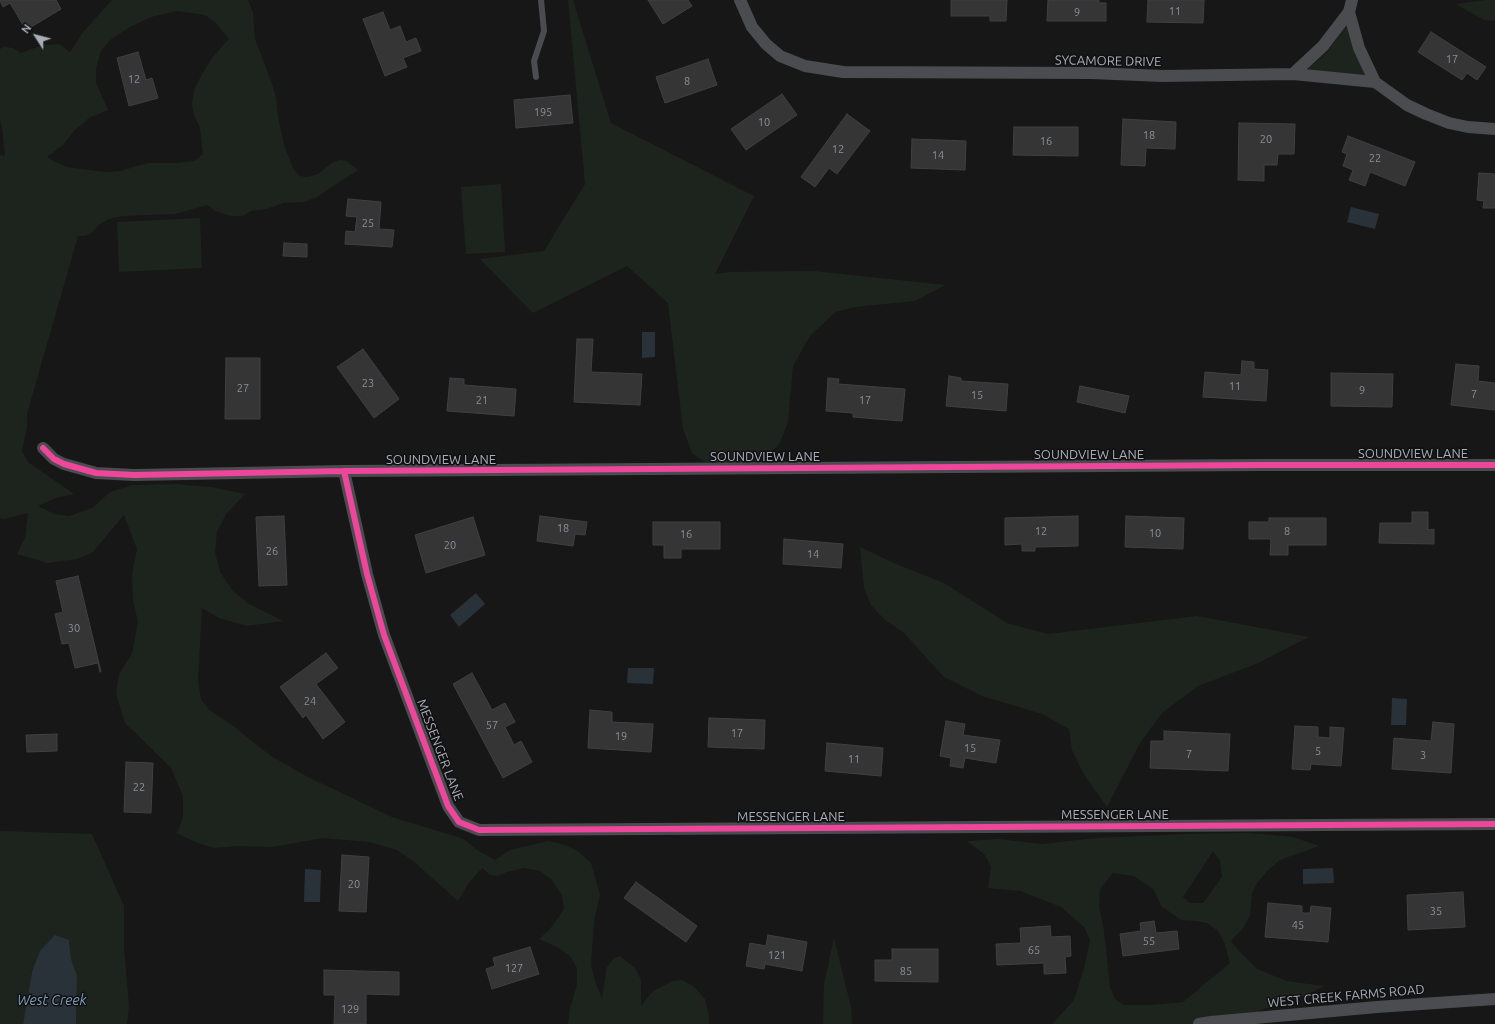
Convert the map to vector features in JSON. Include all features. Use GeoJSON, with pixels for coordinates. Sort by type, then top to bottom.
{"type":"FeatureCollection","features":[{"type":"Feature","properties":{"kind":"street","name":"SYCAMORE DRIVE"},"geometry":{"type":"LineString","coordinates":[[740,0],[752,26],[766,44],[780,56],[805,66],[843,72],[1092,73],[1162,76],[1294,74],[1374,82],[1407,105],[1449,123],[1468,127],[1495,129]]}},
{"type":"Feature","properties":{"kind":"street"},"geometry":{"type":"LineString","coordinates":[[1294,74],[1324,46],[1350,6]]}},
{"type":"Feature","properties":{"kind":"street"},"geometry":{"type":"LineString","coordinates":[[1350,6],[1359,48],[1374,82]]}},
{"type":"Feature","properties":{"kind":"street","name":"SOUNDVIEW LANE"},"geometry":{"type":"LineString","coordinates":[[43,448],[54,459],[64,464],[96,473],[134,474],[344,471],[1260,465],[1495,465]]}},
{"type":"Feature","properties":{"kind":"street","name":"MESSENGER LANE"},"geometry":{"type":"LineString","coordinates":[[344,471],[384,635],[448,806],[459,822],[479,830],[1495,824]]}},
{"type":"Feature","properties":{"kind":"street","name":"WEST CREEK FARMS ROAD"},"geometry":{"type":"LineString","coordinates":[[1199,1024],[1377,1007],[1495,999]]}},
{"type":"Feature","properties":{"kind":"lane"},"geometry":{"type":"LineString","coordinates":[[536,77],[534,61],[544,31],[541,0]]}},
{"type":"Feature","properties":{"kind":"shaded area"},"geometry":{"type":"Polygon","coordinates":[[[112,0],[248,0],[253,12],[255,39],[276,97],[278,117],[285,148],[294,170],[300,176],[307,177],[318,174],[333,162],[340,160],[346,161],[358,170],[315,198],[303,202],[284,203],[266,209],[251,211],[243,216],[231,216],[215,211],[207,205],[175,214],[122,216],[109,219],[100,224],[90,234],[78,236],[27,414],[27,428],[22,451],[28,462],[74,494],[56,498],[38,506],[54,514],[69,516],[92,508],[110,492],[133,485],[174,484],[211,487],[245,494],[226,514],[217,532],[215,552],[220,572],[233,591],[249,604],[283,621],[247,626],[219,618],[202,608],[198,681],[201,699],[209,710],[228,722],[271,756],[306,776],[392,817],[464,839],[477,850],[495,860],[510,850],[548,841],[562,844],[578,851],[591,863],[600,895],[594,921],[591,965],[596,984],[602,998],[607,967],[614,958],[620,956],[635,968],[641,980],[641,1006],[652,992],[672,981],[682,980],[693,986],[705,999],[709,1016],[709,1024],[568,1024],[570,1008],[577,985],[577,968],[570,956],[557,947],[539,939],[550,929],[564,909],[562,895],[551,879],[540,871],[524,868],[498,876],[490,875],[482,868],[468,884],[458,901],[413,861],[397,850],[369,842],[323,838],[272,847],[238,846],[214,848],[195,842],[177,833],[183,817],[183,796],[171,768],[125,723],[116,694],[119,674],[132,654],[138,622],[133,600],[132,574],[137,549],[124,515],[93,552],[77,559],[48,563],[17,554],[25,538],[28,513],[4,519],[0,518],[0,155],[5,156],[0,120],[0,49],[4,47],[13,48],[21,53],[43,45],[59,44],[70,52],[84,31],[112,0]],[[177,11],[151,17],[130,27],[110,40],[101,51],[96,68],[96,83],[108,110],[89,118],[75,130],[63,145],[47,157],[67,167],[105,172],[120,171],[148,163],[178,163],[194,161],[203,154],[200,128],[194,115],[192,104],[194,90],[212,58],[229,39],[215,22],[205,15],[177,11]]]}},
{"type":"Feature","properties":{"kind":"shaded area"},"geometry":{"type":"Polygon","coordinates":[[[568,0],[573,0],[611,123],[754,196],[715,274],[730,272],[814,271],[945,285],[915,301],[855,307],[835,312],[810,336],[793,366],[788,422],[780,443],[765,458],[741,464],[705,462],[692,453],[683,429],[668,303],[627,266],[533,313],[480,259],[544,251],[585,184],[568,0]]]}},
{"type":"Feature","properties":{"kind":"shaded area"},"geometry":{"type":"Polygon","coordinates":[[[1495,0],[1495,21],[1484,20],[1455,4],[1495,0]]]}},
{"type":"Feature","properties":{"kind":"shaded area"},"geometry":{"type":"Polygon","coordinates":[[[1347,25],[1365,75],[1307,70],[1327,52],[1347,25]]]}},
{"type":"Feature","properties":{"kind":"shaded area"},"geometry":{"type":"Polygon","coordinates":[[[501,184],[505,252],[466,254],[461,187],[501,184]]]}},
{"type":"Feature","properties":{"kind":"shaded area"},"geometry":{"type":"Polygon","coordinates":[[[200,218],[202,268],[119,272],[117,222],[200,218]]]}},
{"type":"Feature","properties":{"kind":"shaded area"},"geometry":{"type":"Polygon","coordinates":[[[860,547],[896,564],[944,583],[1007,623],[1048,634],[1197,616],[1309,637],[1256,664],[1198,686],[1162,713],[1140,743],[1107,807],[1083,773],[1072,750],[1069,729],[1042,714],[982,696],[944,677],[903,632],[885,620],[871,605],[864,588],[860,547]]]}},
{"type":"Feature","properties":{"kind":"shaded area"},"geometry":{"type":"Polygon","coordinates":[[[0,831],[92,834],[124,906],[124,947],[129,1006],[127,1024],[76,1024],[77,975],[71,959],[69,940],[32,972],[23,1024],[0,1024],[0,831]]]}},
{"type":"Feature","properties":{"kind":"shaded area"},"geometry":{"type":"Polygon","coordinates":[[[1249,833],[1293,837],[1319,846],[1280,860],[1268,870],[1258,882],[1252,893],[1250,915],[1244,927],[1231,941],[1257,969],[1287,981],[1324,986],[1302,997],[1261,1010],[1239,1024],[1052,1024],[1074,1000],[1084,968],[1090,940],[1084,927],[1061,907],[1020,891],[988,888],[991,867],[985,855],[967,841],[998,839],[1042,844],[1096,838],[1249,833]],[[1213,851],[1183,897],[1190,903],[1203,903],[1222,877],[1220,861],[1213,851]],[[1113,873],[1100,889],[1099,906],[1104,931],[1110,987],[1115,999],[1124,1005],[1150,1005],[1183,1002],[1230,963],[1224,942],[1218,931],[1207,923],[1181,920],[1161,906],[1154,890],[1134,876],[1113,873]]]}},
{"type":"Feature","properties":{"kind":"shaded area"},"geometry":{"type":"Polygon","coordinates":[[[834,938],[851,1007],[852,1024],[823,1024],[824,984],[834,938]]]}},
{"type":"Feature","properties":{"kind":"water"},"geometry":{"type":"Polygon","coordinates":[[[1351,207],[1379,214],[1375,229],[1347,222],[1351,207]]]}},
{"type":"Feature","properties":{"kind":"water"},"geometry":{"type":"Polygon","coordinates":[[[642,332],[655,332],[655,357],[642,358],[642,332]]]}},
{"type":"Feature","properties":{"kind":"water"},"geometry":{"type":"Polygon","coordinates":[[[476,593],[485,604],[459,627],[450,615],[476,593]]]}},
{"type":"Feature","properties":{"kind":"water"},"geometry":{"type":"Polygon","coordinates":[[[628,668],[654,668],[653,684],[627,683],[628,668]]]}},
{"type":"Feature","properties":{"kind":"water"},"geometry":{"type":"Polygon","coordinates":[[[1392,698],[1407,699],[1406,725],[1391,725],[1392,698]]]}},
{"type":"Feature","properties":{"kind":"water"},"geometry":{"type":"Polygon","coordinates":[[[1333,868],[1334,883],[1303,884],[1303,869],[1333,868]]]}},
{"type":"Feature","properties":{"kind":"water"},"geometry":{"type":"Polygon","coordinates":[[[305,869],[321,870],[320,902],[304,902],[305,869]]]}},
{"type":"Feature","properties":{"kind":"water","name":"West Creek"},"geometry":{"type":"Polygon","coordinates":[[[55,935],[69,940],[71,959],[77,975],[76,1024],[23,1024],[32,972],[40,951],[55,935]]]}},
{"type":"Feature","properties":{"kind":"building"},"geometry":{"type":"Polygon","coordinates":[[[0,0],[56,0],[61,9],[26,30],[10,3],[3,7],[0,0]]]}},
{"type":"Feature","properties":{"kind":"building"},"geometry":{"type":"Polygon","coordinates":[[[648,0],[688,0],[692,6],[663,24],[648,0]]]}},
{"type":"Feature","properties":{"kind":"building"},"geometry":{"type":"Polygon","coordinates":[[[951,0],[1007,0],[1006,21],[990,21],[990,16],[951,16],[951,0]]]}},
{"type":"Feature","properties":{"kind":"building"},"geometry":{"type":"Polygon","coordinates":[[[1048,0],[1099,0],[1099,3],[1106,3],[1106,21],[1047,21],[1048,0]]]}},
{"type":"Feature","properties":{"kind":"building"},"geometry":{"type":"Polygon","coordinates":[[[1148,0],[1204,0],[1203,23],[1147,22],[1148,0]]]}},
{"type":"Feature","properties":{"kind":"building"},"geometry":{"type":"Polygon","coordinates":[[[383,12],[390,30],[400,26],[406,42],[416,38],[421,51],[403,58],[407,67],[385,76],[363,19],[383,12]]]}},
{"type":"Feature","properties":{"kind":"building"},"geometry":{"type":"Polygon","coordinates":[[[1431,32],[1486,67],[1477,80],[1467,73],[1462,80],[1418,52],[1431,32]]]}},
{"type":"Feature","properties":{"kind":"building"},"geometry":{"type":"Polygon","coordinates":[[[138,52],[146,80],[152,78],[158,98],[129,106],[117,58],[138,52]]]}},
{"type":"Feature","properties":{"kind":"building"},"geometry":{"type":"Polygon","coordinates":[[[708,59],[717,85],[665,103],[656,77],[708,59]]]}},
{"type":"Feature","properties":{"kind":"building"},"geometry":{"type":"Polygon","coordinates":[[[782,94],[797,115],[746,150],[731,129],[782,94]]]}},
{"type":"Feature","properties":{"kind":"building"},"geometry":{"type":"Polygon","coordinates":[[[570,95],[573,123],[516,128],[514,100],[570,95]]]}},
{"type":"Feature","properties":{"kind":"building"},"geometry":{"type":"Polygon","coordinates":[[[847,114],[870,131],[837,174],[829,168],[815,187],[801,177],[847,114]]]}},
{"type":"Feature","properties":{"kind":"building"},"geometry":{"type":"Polygon","coordinates":[[[1123,119],[1176,122],[1175,149],[1146,148],[1145,166],[1121,165],[1123,119]]]}},
{"type":"Feature","properties":{"kind":"building"},"geometry":{"type":"Polygon","coordinates":[[[1239,123],[1295,124],[1294,154],[1278,154],[1277,165],[1264,165],[1264,181],[1238,180],[1239,123]]]}},
{"type":"Feature","properties":{"kind":"building"},"geometry":{"type":"Polygon","coordinates":[[[1014,127],[1078,127],[1078,156],[1013,155],[1014,127]]]}},
{"type":"Feature","properties":{"kind":"building"},"geometry":{"type":"Polygon","coordinates":[[[1348,136],[1415,162],[1405,186],[1370,172],[1365,186],[1349,180],[1353,170],[1343,166],[1347,154],[1342,152],[1348,136]]]}},
{"type":"Feature","properties":{"kind":"building"},"geometry":{"type":"Polygon","coordinates":[[[912,139],[966,141],[965,170],[911,168],[912,139]]]}},
{"type":"Feature","properties":{"kind":"building"},"geometry":{"type":"Polygon","coordinates":[[[1479,173],[1495,174],[1495,208],[1483,208],[1484,201],[1477,200],[1479,173]]]}},
{"type":"Feature","properties":{"kind":"building"},"geometry":{"type":"Polygon","coordinates":[[[348,199],[381,202],[379,229],[394,230],[392,247],[345,244],[346,231],[355,232],[357,217],[346,216],[348,199]]]}},
{"type":"Feature","properties":{"kind":"building"},"geometry":{"type":"Polygon","coordinates":[[[284,243],[307,244],[307,257],[283,256],[284,243]]]}},
{"type":"Feature","properties":{"kind":"building"},"geometry":{"type":"Polygon","coordinates":[[[577,339],[593,339],[591,372],[642,374],[640,405],[574,402],[577,339]]]}},
{"type":"Feature","properties":{"kind":"building"},"geometry":{"type":"Polygon","coordinates":[[[363,349],[399,399],[374,418],[337,367],[363,349]]]}},
{"type":"Feature","properties":{"kind":"building"},"geometry":{"type":"Polygon","coordinates":[[[226,358],[260,358],[260,419],[225,419],[226,358]]]}},
{"type":"Feature","properties":{"kind":"building"},"geometry":{"type":"Polygon","coordinates":[[[1242,361],[1254,362],[1254,369],[1268,370],[1266,401],[1203,397],[1205,372],[1241,375],[1242,361]]]}},
{"type":"Feature","properties":{"kind":"building"},"geometry":{"type":"Polygon","coordinates":[[[1456,364],[1479,366],[1478,381],[1495,383],[1495,410],[1451,405],[1456,364]]]}},
{"type":"Feature","properties":{"kind":"building"},"geometry":{"type":"Polygon","coordinates":[[[1331,373],[1393,374],[1392,407],[1331,406],[1331,373]]]}},
{"type":"Feature","properties":{"kind":"building"},"geometry":{"type":"Polygon","coordinates":[[[949,376],[961,378],[961,381],[1008,384],[1006,411],[946,406],[949,376]]]}},
{"type":"Feature","properties":{"kind":"building"},"geometry":{"type":"Polygon","coordinates":[[[450,378],[464,379],[464,385],[516,389],[514,416],[447,411],[450,378]]]}},
{"type":"Feature","properties":{"kind":"building"},"geometry":{"type":"Polygon","coordinates":[[[828,378],[839,379],[838,384],[905,389],[902,421],[853,417],[853,413],[826,411],[828,378]]]}},
{"type":"Feature","properties":{"kind":"building"},"geometry":{"type":"Polygon","coordinates":[[[1080,386],[1129,396],[1125,413],[1077,402],[1080,386]]]}},
{"type":"Feature","properties":{"kind":"building"},"geometry":{"type":"Polygon","coordinates":[[[1412,512],[1428,512],[1428,530],[1434,529],[1434,544],[1379,543],[1380,523],[1412,523],[1412,512]]]}},
{"type":"Feature","properties":{"kind":"building"},"geometry":{"type":"Polygon","coordinates":[[[284,516],[287,585],[259,586],[256,517],[284,516]]]}},
{"type":"Feature","properties":{"kind":"building"},"geometry":{"type":"Polygon","coordinates":[[[540,516],[587,522],[585,535],[575,534],[573,546],[537,541],[540,516]]]}},
{"type":"Feature","properties":{"kind":"building"},"geometry":{"type":"Polygon","coordinates":[[[1078,516],[1078,546],[1035,547],[1035,551],[1022,551],[1022,544],[1005,545],[1005,518],[1078,516]]]}},
{"type":"Feature","properties":{"kind":"building"},"geometry":{"type":"Polygon","coordinates":[[[1126,516],[1184,518],[1183,549],[1125,547],[1126,516]]]}},
{"type":"Feature","properties":{"kind":"building"},"geometry":{"type":"Polygon","coordinates":[[[473,517],[485,555],[426,573],[415,535],[473,517]]]}},
{"type":"Feature","properties":{"kind":"building"},"geometry":{"type":"Polygon","coordinates":[[[1269,518],[1326,518],[1326,545],[1288,545],[1288,555],[1270,555],[1271,539],[1249,539],[1249,522],[1269,522],[1269,518]]]}},
{"type":"Feature","properties":{"kind":"building"},"geometry":{"type":"Polygon","coordinates":[[[653,522],[720,522],[720,549],[681,549],[681,558],[664,558],[664,545],[653,545],[653,522]]]}},
{"type":"Feature","properties":{"kind":"building"},"geometry":{"type":"Polygon","coordinates":[[[784,539],[843,544],[841,568],[783,564],[784,539]]]}},
{"type":"Feature","properties":{"kind":"building"},"geometry":{"type":"Polygon","coordinates":[[[78,576],[101,672],[98,663],[75,668],[69,643],[62,644],[55,614],[63,612],[56,581],[78,576]]]}},
{"type":"Feature","properties":{"kind":"building"},"geometry":{"type":"Polygon","coordinates":[[[326,653],[338,668],[316,684],[345,722],[323,739],[306,715],[303,718],[280,687],[326,653]]]}},
{"type":"Feature","properties":{"kind":"building"},"geometry":{"type":"Polygon","coordinates":[[[472,673],[492,710],[505,703],[515,722],[505,727],[514,745],[521,741],[532,762],[503,778],[453,684],[472,673]]]}},
{"type":"Feature","properties":{"kind":"building"},"geometry":{"type":"Polygon","coordinates":[[[590,710],[612,712],[612,722],[653,724],[651,752],[588,748],[590,710]]]}},
{"type":"Feature","properties":{"kind":"building"},"geometry":{"type":"Polygon","coordinates":[[[709,718],[765,720],[764,749],[708,747],[709,718]]]}},
{"type":"Feature","properties":{"kind":"building"},"geometry":{"type":"Polygon","coordinates":[[[946,721],[965,724],[963,735],[1000,740],[996,763],[965,758],[963,768],[950,766],[951,758],[940,756],[946,721]]]}},
{"type":"Feature","properties":{"kind":"building"},"geometry":{"type":"Polygon","coordinates":[[[1433,722],[1454,724],[1451,773],[1392,769],[1394,738],[1431,741],[1433,722]]]}},
{"type":"Feature","properties":{"kind":"building"},"geometry":{"type":"Polygon","coordinates":[[[1295,726],[1318,727],[1318,737],[1330,738],[1330,727],[1344,728],[1341,766],[1311,764],[1310,770],[1292,769],[1295,726]]]}},
{"type":"Feature","properties":{"kind":"building"},"geometry":{"type":"Polygon","coordinates":[[[1164,731],[1230,734],[1228,771],[1150,768],[1151,741],[1164,741],[1164,731]]]}},
{"type":"Feature","properties":{"kind":"building"},"geometry":{"type":"Polygon","coordinates":[[[57,734],[57,751],[27,752],[26,735],[57,734]]]}},
{"type":"Feature","properties":{"kind":"building"},"geometry":{"type":"Polygon","coordinates":[[[827,743],[883,748],[881,776],[825,771],[827,743]]]}},
{"type":"Feature","properties":{"kind":"building"},"geometry":{"type":"Polygon","coordinates":[[[126,762],[153,763],[151,813],[124,812],[126,762]]]}},
{"type":"Feature","properties":{"kind":"building"},"geometry":{"type":"Polygon","coordinates":[[[342,855],[369,857],[366,912],[339,911],[342,855]]]}},
{"type":"Feature","properties":{"kind":"building"},"geometry":{"type":"Polygon","coordinates":[[[636,882],[697,926],[686,942],[624,898],[636,882]]]}},
{"type":"Feature","properties":{"kind":"building"},"geometry":{"type":"Polygon","coordinates":[[[1463,892],[1465,927],[1408,930],[1407,895],[1463,892]]]}},
{"type":"Feature","properties":{"kind":"building"},"geometry":{"type":"Polygon","coordinates":[[[1268,903],[1302,906],[1302,913],[1310,913],[1311,906],[1331,908],[1328,942],[1265,937],[1268,903]]]}},
{"type":"Feature","properties":{"kind":"building"},"geometry":{"type":"Polygon","coordinates":[[[1154,921],[1156,933],[1177,931],[1179,949],[1123,956],[1120,934],[1141,931],[1140,923],[1154,921]]]}},
{"type":"Feature","properties":{"kind":"building"},"geometry":{"type":"Polygon","coordinates":[[[1050,926],[1051,937],[1070,936],[1071,956],[1065,957],[1066,973],[1044,974],[1044,963],[997,965],[996,944],[1021,943],[1020,928],[1050,926]]]}},
{"type":"Feature","properties":{"kind":"building"},"geometry":{"type":"Polygon","coordinates":[[[768,935],[807,942],[802,971],[765,964],[764,969],[746,966],[750,943],[766,946],[768,935]]]}},
{"type":"Feature","properties":{"kind":"building"},"geometry":{"type":"Polygon","coordinates":[[[530,947],[539,974],[492,989],[486,969],[495,966],[493,958],[530,947]]]}},
{"type":"Feature","properties":{"kind":"building"},"geometry":{"type":"Polygon","coordinates":[[[892,949],[938,949],[938,982],[875,981],[875,960],[892,960],[892,949]]]}},
{"type":"Feature","properties":{"kind":"building"},"geometry":{"type":"Polygon","coordinates":[[[324,970],[399,972],[399,995],[366,994],[366,1024],[334,1024],[335,995],[324,995],[324,970]]]}},
{"type":"Feature","properties":{"kind":"cycle path"},"geometry":{"type":"LineString","coordinates":[[43,448],[54,459],[64,464],[96,473],[134,475],[344,471],[1260,465],[1495,465]]}},
{"type":"Feature","properties":{"kind":"cycle path"},"geometry":{"type":"LineString","coordinates":[[344,471],[367,574],[384,635],[448,806],[459,822],[479,830],[1495,824]]}}]}
